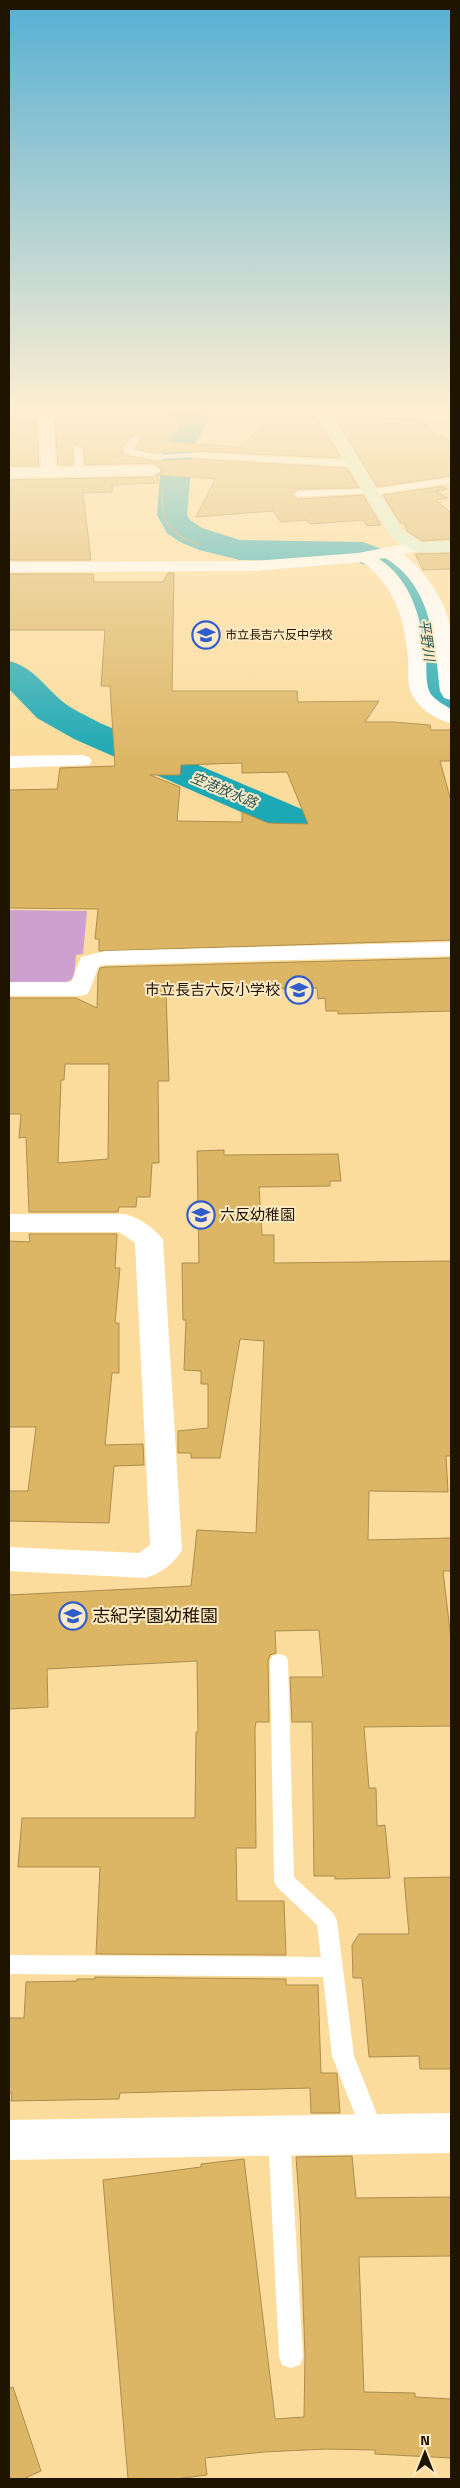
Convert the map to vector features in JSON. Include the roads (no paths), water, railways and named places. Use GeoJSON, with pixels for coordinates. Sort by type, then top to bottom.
{"type":"FeatureCollection","features":[{"type":"Feature","properties":{"kind":"street"},"geometry":{"type":"LineString","coordinates":[[393,527],[397,534],[415,547]]}},
{"type":"Feature","properties":{"kind":"street"},"geometry":{"type":"LineString","coordinates":[[9,567],[254,566],[365,557],[415,547],[451,546]]}},
{"type":"Feature","properties":{"kind":"street"},"geometry":{"type":"LineString","coordinates":[[388,552],[407,564],[437,608],[441,621],[449,691],[451,694]]}},
{"type":"Feature","properties":{"kind":"street"},"geometry":{"type":"LineString","coordinates":[[365,557],[381,566],[408,604],[416,644],[420,692],[437,709],[451,717]]}},
{"type":"Feature","properties":{"kind":"street"},"geometry":{"type":"LineString","coordinates":[[9,762],[82,761]]}},
{"type":"Feature","properties":{"kind":"street"},"geometry":{"type":"LineString","coordinates":[[9,989],[80,989],[89,962],[105,958],[451,949]]}},
{"type":"Feature","properties":{"kind":"street"},"geometry":{"type":"LineString","coordinates":[[9,1223],[126,1224],[149,1240],[166,1550],[145,1566],[9,1559]]}},
{"type":"Feature","properties":{"kind":"street"},"geometry":{"type":"LineString","coordinates":[[9,2140],[451,2133]]}},
{"type":"Feature","properties":{"kind":"lane"},"geometry":{"type":"LineString","coordinates":[[279,1661],[284,1881],[327,1921],[343,2056],[374,2134]]}},
{"type":"Feature","properties":{"kind":"lane"},"geometry":{"type":"LineString","coordinates":[[9,1965],[332,1967]]}},
{"type":"Feature","properties":{"kind":"lane"},"geometry":{"type":"LineString","coordinates":[[279,2135],[291,2356]]}},
{"type":"Feature","properties":{"kind":"waterway","name":"平野川"},"geometry":{"type":"LineString","coordinates":[[180,527],[191,535],[210,543],[240,550],[363,552],[394,565],[420,603],[425,618],[433,691],[438,701],[451,708]]}},
{"type":"Feature","properties":{"kind":"waterway","name":"空港放水路"},"geometry":{"type":"LineString","coordinates":[[9,672],[31,689],[50,710],[87,731],[451,888]]}},
{"type":"Feature","properties":{"kind":"place","name":"市立長吉六反中学校"},"geometry":{"type":"Point","coordinates":[206,635]}},
{"type":"Feature","properties":{"kind":"place","name":"市立長吉六反小学校"},"geometry":{"type":"Point","coordinates":[299,990]}},
{"type":"Feature","properties":{"kind":"place","name":"六反幼稚園"},"geometry":{"type":"Point","coordinates":[201,1215]}},
{"type":"Feature","properties":{"kind":"place","name":"志紀学園幼稚園"},"geometry":{"type":"Point","coordinates":[73,1616]}}]}
